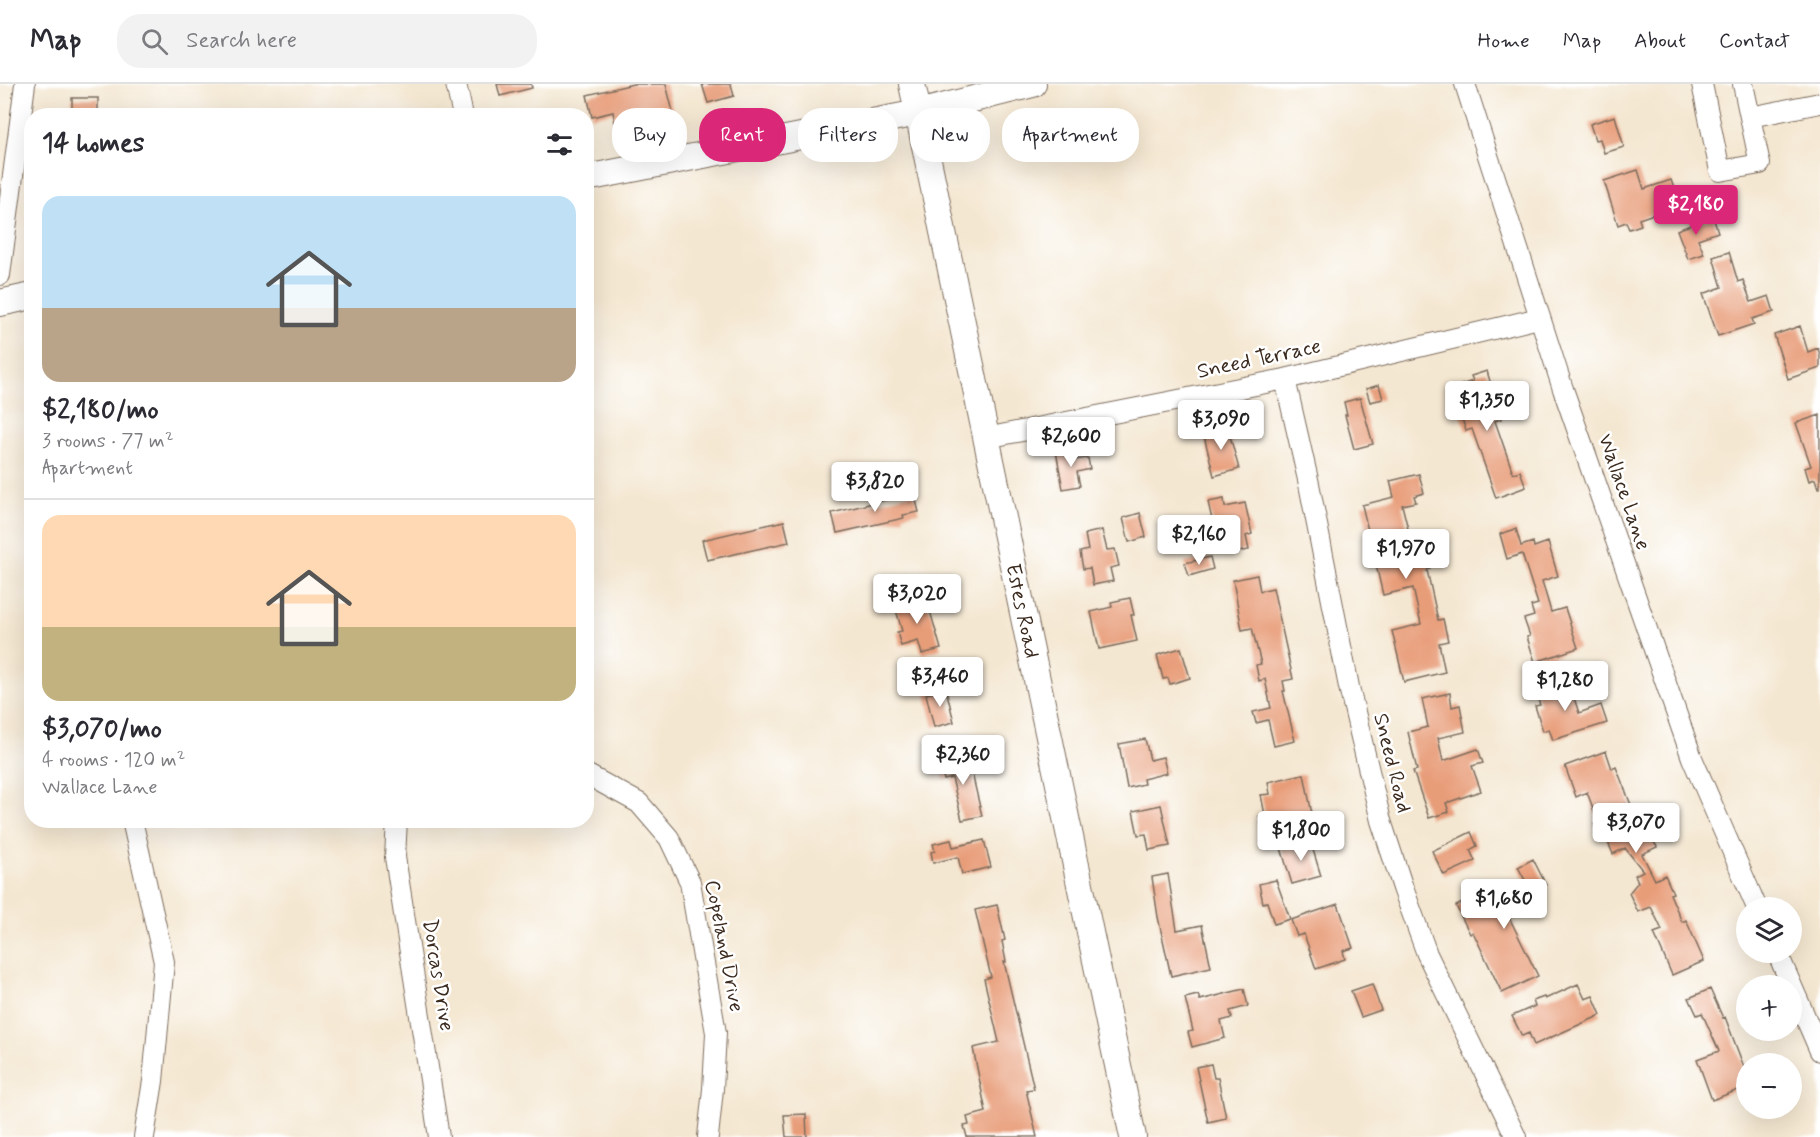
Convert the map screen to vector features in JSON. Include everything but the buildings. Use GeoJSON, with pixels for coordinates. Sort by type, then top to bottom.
{"type":"FeatureCollection","features":[{"type":"Feature","properties":{"kind":"main road","name":"Estes Road"},"geometry":{"type":"LineString","coordinates":[[912,84],[917,108]]}},
{"type":"Feature","properties":{"kind":"main road"},"geometry":{"type":"LineString","coordinates":[[938,108],[1033,84]]}},
{"type":"Feature","properties":{"kind":"main road"},"geometry":{"type":"LineString","coordinates":[[594,176],[910,115]]}},
{"type":"Feature","properties":{"kind":"main road","name":"Estes Road"},"geometry":{"type":"LineString","coordinates":[[928,162],[1133,1137]]}},
{"type":"Feature","properties":{"kind":"main road"},"geometry":{"type":"LineString","coordinates":[[0,303],[24,298]]}},
{"type":"Feature","properties":{"kind":"street"},"geometry":{"type":"LineString","coordinates":[[0,275],[26,84]]}},
{"type":"Feature","properties":{"kind":"street"},"geometry":{"type":"LineString","coordinates":[[456,84],[461,108]]}},
{"type":"Feature","properties":{"kind":"street","name":"Wallace Lane"},"geometry":{"type":"LineString","coordinates":[[1465,84],[1539,318],[1692,758],[1752,897]]}},
{"type":"Feature","properties":{"kind":"street"},"geometry":{"type":"LineString","coordinates":[[1701,84],[1720,171],[1760,164],[1743,84]]}},
{"type":"Feature","properties":{"kind":"street"},"geometry":{"type":"LineString","coordinates":[[1750,117],[1820,103]]}},
{"type":"Feature","properties":{"kind":"street","name":"Sneed Terrace"},"geometry":{"type":"LineString","coordinates":[[986,438],[1286,379],[1539,318]]}},
{"type":"Feature","properties":{"kind":"street","name":"Sneed Road"},"geometry":{"type":"LineString","coordinates":[[1286,379],[1349,687],[1381,821],[1427,954],[1516,1137]]}},
{"type":"Feature","properties":{"kind":"street","name":"Copeland Drive"},"geometry":{"type":"LineString","coordinates":[[594,778],[639,803],[669,838],[690,882],[716,1033],[708,1137]]}},
{"type":"Feature","properties":{"kind":"street"},"geometry":{"type":"LineString","coordinates":[[134,828],[164,962],[153,1081],[144,1137]]}},
{"type":"Feature","properties":{"kind":"street","name":"Dorcas Drive"},"geometry":{"type":"LineString","coordinates":[[397,828],[395,857],[439,1137]]}},
{"type":"Feature","properties":{"kind":"street"},"geometry":{"type":"LineString","coordinates":[[1782,963],[1820,1050]]}}]}
